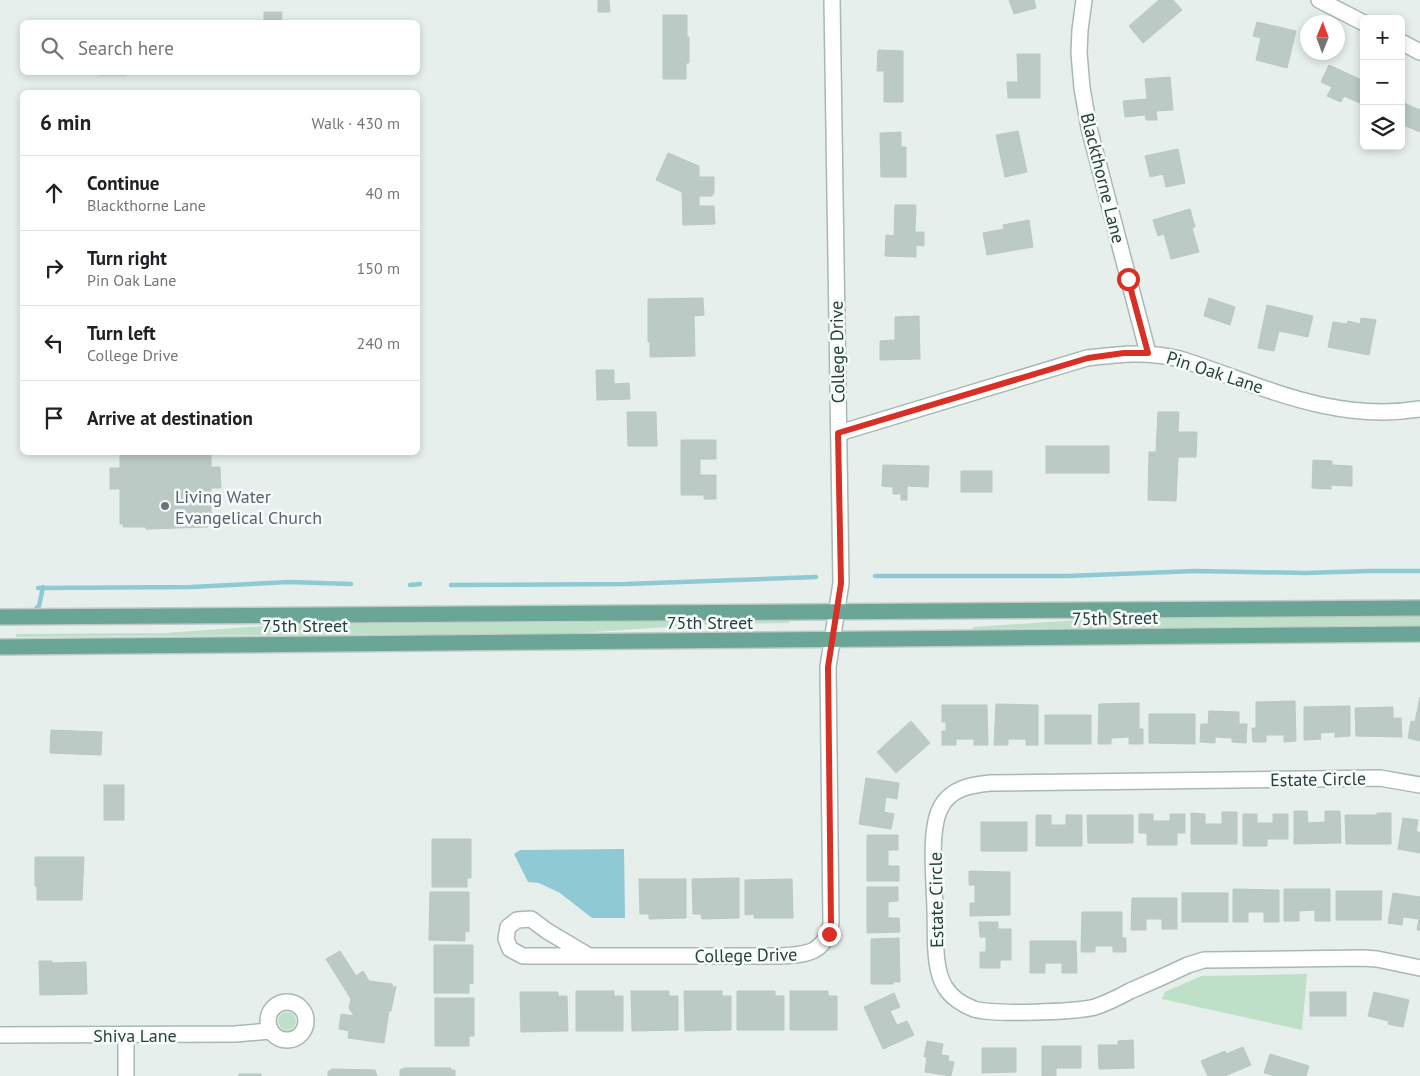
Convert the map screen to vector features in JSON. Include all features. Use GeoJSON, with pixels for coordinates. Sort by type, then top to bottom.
{"type":"FeatureCollection","features":[{"type":"Feature","properties":{"kind":"main road","name":"75th Street"},"geometry":{"type":"LineString","coordinates":[[0,617],[1420,608]]}},
{"type":"Feature","properties":{"kind":"main road","name":"75th Street"},"geometry":{"type":"LineString","coordinates":[[0,647],[1420,634]]}},
{"type":"Feature","properties":{"kind":"street","name":"College Drive"},"geometry":{"type":"LineString","coordinates":[[589,956],[530,919],[517,920],[508,927],[506,938],[510,949],[523,956],[589,956],[802,955],[811,952],[824,942],[829,934],[831,923],[828,667],[841,583],[832,0]]}},
{"type":"Feature","properties":{"kind":"street","name":"Blackthorne Lane"},"geometry":{"type":"LineString","coordinates":[[1084,0],[1078,53],[1089,128],[1148,353]]}},
{"type":"Feature","properties":{"kind":"street"},"geometry":{"type":"LineString","coordinates":[[1319,0],[1360,21]]}},
{"type":"Feature","properties":{"kind":"street"},"geometry":{"type":"LineString","coordinates":[[1405,44],[1420,52]]}},
{"type":"Feature","properties":{"kind":"street","name":"Pin Oak Lane"},"geometry":{"type":"LineString","coordinates":[[838,433],[1088,358],[1124,353],[1148,353],[1180,359],[1317,405],[1346,411],[1382,413],[1420,409]]}},
{"type":"Feature","properties":{"kind":"street","name":"Estate Circle"},"geometry":{"type":"LineString","coordinates":[[1420,786],[1380,778],[990,783],[970,786],[948,798],[941,808],[937,820],[934,848],[936,953],[940,973],[945,987],[954,997],[964,1004],[981,1010],[1068,1011],[1094,1007],[1188,965],[1204,960],[1363,958],[1420,968]]}},
{"type":"Feature","properties":{"kind":"street","name":"Shiva Lane"},"geometry":{"type":"LineString","coordinates":[[0,1035],[235,1034],[270,1031]]}},
{"type":"Feature","properties":{"kind":"street"},"geometry":{"type":"LineString","coordinates":[[126,1035],[126,1076]]}},
{"type":"Feature","properties":{"kind":"green space"},"geometry":{"type":"Polygon","coordinates":[[[1420,616],[1420,625],[973,629],[973,627],[1109,618],[1420,616]]]}},
{"type":"Feature","properties":{"kind":"green space"},"geometry":{"type":"Polygon","coordinates":[[[789,621],[789,623],[714,624],[578,633],[16,637],[16,634],[165,633],[292,624],[789,621]]]}},
{"type":"Feature","properties":{"kind":"green space"},"geometry":{"type":"Polygon","coordinates":[[[1307,974],[1302,1030],[1162,999],[1165,992],[1201,976],[1307,974]]]}},
{"type":"Feature","properties":{"kind":"green space"},"geometry":{"type":"Polygon","coordinates":[[[283,1012],[291,1012],[296,1017],[294,1028],[283,1030],[278,1025],[278,1017],[283,1012]]]}},
{"type":"Feature","properties":{"kind":"water"},"geometry":{"type":"Polygon","coordinates":[[[624,849],[625,918],[592,918],[560,893],[539,883],[528,882],[514,854],[520,850],[624,849]]]}},
{"type":"Feature","properties":{"kind":"building"},"geometry":{"type":"Polygon","coordinates":[[[598,0],[609,0],[610,12],[598,12],[598,0]]]}},
{"type":"Feature","properties":{"kind":"building"},"geometry":{"type":"Polygon","coordinates":[[[1009,0],[1034,0],[1036,8],[1014,14],[1009,0]]]}},
{"type":"Feature","properties":{"kind":"building"},"geometry":{"type":"Polygon","coordinates":[[[1159,0],[1173,0],[1182,10],[1143,43],[1129,26],[1159,0]]]}},
{"type":"Feature","properties":{"kind":"building"},"geometry":{"type":"Polygon","coordinates":[[[264,12],[282,12],[281,20],[264,20],[264,12]]]}},
{"type":"Feature","properties":{"kind":"building"},"geometry":{"type":"Polygon","coordinates":[[[663,15],[687,15],[689,63],[686,63],[686,79],[663,79],[663,15]]]}},
{"type":"Feature","properties":{"kind":"building"},"geometry":{"type":"Polygon","coordinates":[[[1257,22],[1296,31],[1287,68],[1256,60],[1261,38],[1253,36],[1257,22]]]}},
{"type":"Feature","properties":{"kind":"building"},"geometry":{"type":"Polygon","coordinates":[[[878,50],[903,51],[903,102],[884,102],[884,71],[877,71],[878,50]]]}},
{"type":"Feature","properties":{"kind":"building"},"geometry":{"type":"Polygon","coordinates":[[[1017,54],[1040,54],[1040,98],[1008,98],[1007,82],[1018,82],[1017,54]]]}},
{"type":"Feature","properties":{"kind":"building"},"geometry":{"type":"Polygon","coordinates":[[[1329,65],[1360,79],[1360,103],[1344,96],[1341,102],[1327,96],[1332,87],[1321,82],[1329,65]]]}},
{"type":"Feature","properties":{"kind":"building"},"geometry":{"type":"Polygon","coordinates":[[[1170,77],[1173,110],[1156,111],[1157,120],[1146,120],[1145,115],[1125,117],[1123,101],[1147,99],[1145,79],[1170,77]]]}},
{"type":"Feature","properties":{"kind":"building"},"geometry":{"type":"Polygon","coordinates":[[[1405,103],[1420,110],[1420,132],[1405,126],[1405,103]]]}},
{"type":"Feature","properties":{"kind":"building"},"geometry":{"type":"Polygon","coordinates":[[[1018,131],[1027,172],[1005,177],[996,135],[1018,131]]]}},
{"type":"Feature","properties":{"kind":"building"},"geometry":{"type":"Polygon","coordinates":[[[901,132],[901,147],[906,147],[906,177],[881,177],[880,133],[901,132]]]}},
{"type":"Feature","properties":{"kind":"building"},"geometry":{"type":"Polygon","coordinates":[[[1178,149],[1185,183],[1166,187],[1163,174],[1150,177],[1145,156],[1178,149]]]}},
{"type":"Feature","properties":{"kind":"building"},"geometry":{"type":"Polygon","coordinates":[[[668,153],[699,166],[699,177],[714,177],[714,192],[712,196],[699,196],[699,206],[714,206],[715,224],[683,225],[682,192],[656,180],[668,153]]]}},
{"type":"Feature","properties":{"kind":"building"},"geometry":{"type":"Polygon","coordinates":[[[895,205],[916,205],[915,232],[924,232],[924,246],[916,245],[916,257],[885,256],[886,235],[894,236],[895,205]]]}},
{"type":"Feature","properties":{"kind":"building"},"geometry":{"type":"Polygon","coordinates":[[[1190,209],[1195,227],[1192,228],[1199,252],[1171,259],[1164,234],[1158,236],[1153,220],[1190,209]]]}},
{"type":"Feature","properties":{"kind":"building"},"geometry":{"type":"Polygon","coordinates":[[[1029,220],[1033,247],[987,255],[983,233],[1004,229],[1003,225],[1029,220]]]}},
{"type":"Feature","properties":{"kind":"building"},"geometry":{"type":"Polygon","coordinates":[[[703,298],[704,315],[694,316],[695,356],[650,357],[648,299],[703,298]]]}},
{"type":"Feature","properties":{"kind":"building"},"geometry":{"type":"Polygon","coordinates":[[[1209,298],[1235,307],[1230,325],[1204,316],[1209,298]]]}},
{"type":"Feature","properties":{"kind":"building"},"geometry":{"type":"Polygon","coordinates":[[[1267,305],[1313,316],[1308,337],[1279,331],[1274,351],[1258,348],[1267,305]]]}},
{"type":"Feature","properties":{"kind":"building"},"geometry":{"type":"Polygon","coordinates":[[[919,316],[920,359],[880,360],[880,341],[895,340],[895,317],[919,316]]]}},
{"type":"Feature","properties":{"kind":"building"},"geometry":{"type":"Polygon","coordinates":[[[1361,318],[1376,320],[1369,355],[1328,347],[1333,322],[1347,324],[1348,321],[1360,324],[1361,318]]]}},
{"type":"Feature","properties":{"kind":"building"},"geometry":{"type":"Polygon","coordinates":[[[596,370],[614,370],[614,384],[629,383],[630,399],[597,400],[596,370]]]}},
{"type":"Feature","properties":{"kind":"building"},"geometry":{"type":"Polygon","coordinates":[[[627,412],[656,412],[657,446],[628,446],[627,412]]]}},
{"type":"Feature","properties":{"kind":"building"},"geometry":{"type":"Polygon","coordinates":[[[1158,412],[1179,412],[1178,432],[1197,432],[1196,457],[1178,457],[1176,501],[1148,500],[1149,452],[1156,452],[1158,412]]]}},
{"type":"Feature","properties":{"kind":"building"},"geometry":{"type":"Polygon","coordinates":[[[681,440],[716,440],[716,459],[700,459],[700,475],[716,475],[716,499],[704,499],[704,495],[681,495],[681,440]]]}},
{"type":"Feature","properties":{"kind":"building"},"geometry":{"type":"Polygon","coordinates":[[[1046,446],[1109,446],[1109,473],[1046,473],[1046,446]]]}},
{"type":"Feature","properties":{"kind":"building","name":"Living Water Evangelical Church"},"geometry":{"type":"Polygon","coordinates":[[[120,455],[211,455],[211,467],[220,467],[221,488],[211,488],[211,523],[208,523],[208,527],[146,529],[146,527],[123,527],[123,524],[120,524],[120,489],[110,489],[110,468],[120,468],[120,455]]]}},
{"type":"Feature","properties":{"kind":"building"},"geometry":{"type":"Polygon","coordinates":[[[1313,460],[1332,461],[1332,465],[1352,466],[1352,486],[1331,485],[1331,489],[1312,488],[1313,460]]]}},
{"type":"Feature","properties":{"kind":"building"},"geometry":{"type":"Polygon","coordinates":[[[883,465],[929,466],[928,487],[907,486],[907,500],[901,500],[901,494],[893,494],[893,487],[882,486],[883,465]]]}},
{"type":"Feature","properties":{"kind":"building"},"geometry":{"type":"Polygon","coordinates":[[[961,471],[992,471],[992,492],[961,492],[961,471]]]}},
{"type":"Feature","properties":{"kind":"building"},"geometry":{"type":"Polygon","coordinates":[[[1420,697],[1420,741],[1408,738],[1411,721],[1415,722],[1420,697]]]}},
{"type":"Feature","properties":{"kind":"building"},"geometry":{"type":"Polygon","coordinates":[[[1295,701],[1296,741],[1284,742],[1284,735],[1266,735],[1266,742],[1253,742],[1252,728],[1256,728],[1256,702],[1295,701]]]}},
{"type":"Feature","properties":{"kind":"building"},"geometry":{"type":"Polygon","coordinates":[[[1139,703],[1139,729],[1143,729],[1143,744],[1129,744],[1129,737],[1111,738],[1111,744],[1098,744],[1099,704],[1139,703]]]}},
{"type":"Feature","properties":{"kind":"building"},"geometry":{"type":"Polygon","coordinates":[[[996,704],[1038,705],[1038,745],[1026,745],[1026,739],[1008,739],[1008,745],[994,745],[996,704]]]}},
{"type":"Feature","properties":{"kind":"building"},"geometry":{"type":"Polygon","coordinates":[[[942,705],[987,705],[988,745],[974,745],[974,739],[956,739],[956,745],[942,745],[942,731],[946,731],[946,722],[942,722],[942,705]]]}},
{"type":"Feature","properties":{"kind":"building"},"geometry":{"type":"Polygon","coordinates":[[[1350,706],[1350,736],[1335,737],[1335,732],[1320,733],[1321,739],[1304,740],[1304,707],[1350,706]]]}},
{"type":"Feature","properties":{"kind":"building"},"geometry":{"type":"Polygon","coordinates":[[[1393,707],[1393,718],[1401,718],[1402,737],[1356,736],[1355,708],[1393,707]]]}},
{"type":"Feature","properties":{"kind":"building"},"geometry":{"type":"Polygon","coordinates":[[[1209,711],[1239,712],[1239,724],[1247,724],[1246,743],[1232,742],[1232,738],[1215,737],[1215,743],[1200,742],[1201,724],[1208,724],[1209,711]]]}},
{"type":"Feature","properties":{"kind":"building"},"geometry":{"type":"Polygon","coordinates":[[[1149,714],[1195,714],[1195,744],[1149,743],[1149,714]]]}},
{"type":"Feature","properties":{"kind":"building"},"geometry":{"type":"Polygon","coordinates":[[[1045,715],[1091,715],[1091,744],[1045,744],[1045,715]]]}},
{"type":"Feature","properties":{"kind":"building"},"geometry":{"type":"Polygon","coordinates":[[[911,721],[930,743],[896,773],[877,752],[911,721]]]}},
{"type":"Feature","properties":{"kind":"building"},"geometry":{"type":"Polygon","coordinates":[[[51,730],[102,732],[101,755],[50,753],[51,730]]]}},
{"type":"Feature","properties":{"kind":"building"},"geometry":{"type":"Polygon","coordinates":[[[866,778],[899,783],[897,799],[886,797],[884,812],[894,814],[891,829],[859,824],[866,778]]]}},
{"type":"Feature","properties":{"kind":"building"},"geometry":{"type":"Polygon","coordinates":[[[104,785],[124,785],[124,820],[104,820],[104,785]]]}},
{"type":"Feature","properties":{"kind":"building"},"geometry":{"type":"Polygon","coordinates":[[[1294,811],[1307,811],[1308,823],[1325,822],[1325,811],[1340,811],[1341,843],[1294,844],[1294,811]]]}},
{"type":"Feature","properties":{"kind":"building"},"geometry":{"type":"Polygon","coordinates":[[[1222,812],[1237,812],[1237,844],[1191,844],[1191,813],[1205,814],[1205,824],[1222,824],[1222,812]]]}},
{"type":"Feature","properties":{"kind":"building"},"geometry":{"type":"Polygon","coordinates":[[[1377,813],[1391,813],[1391,844],[1346,844],[1345,815],[1377,815],[1377,813]]]}},
{"type":"Feature","properties":{"kind":"building"},"geometry":{"type":"Polygon","coordinates":[[[1139,814],[1153,814],[1153,821],[1170,821],[1170,814],[1185,814],[1185,833],[1177,833],[1177,845],[1147,845],[1147,833],[1139,833],[1139,814]]]}},
{"type":"Feature","properties":{"kind":"building"},"geometry":{"type":"Polygon","coordinates":[[[1243,814],[1257,814],[1257,823],[1273,823],[1273,814],[1288,814],[1288,839],[1267,839],[1267,846],[1243,846],[1243,814]]]}},
{"type":"Feature","properties":{"kind":"building"},"geometry":{"type":"Polygon","coordinates":[[[1036,815],[1051,815],[1051,825],[1066,825],[1066,815],[1082,815],[1082,846],[1036,846],[1036,815]]]}},
{"type":"Feature","properties":{"kind":"building"},"geometry":{"type":"Polygon","coordinates":[[[1087,815],[1133,815],[1133,843],[1088,843],[1087,815]]]}},
{"type":"Feature","properties":{"kind":"building"},"geometry":{"type":"Polygon","coordinates":[[[1403,818],[1418,820],[1416,832],[1420,832],[1420,853],[1398,849],[1403,818]]]}},
{"type":"Feature","properties":{"kind":"building"},"geometry":{"type":"Polygon","coordinates":[[[981,822],[1027,822],[1027,851],[981,851],[981,822]]]}},
{"type":"Feature","properties":{"kind":"building"},"geometry":{"type":"Polygon","coordinates":[[[867,835],[898,835],[898,850],[888,850],[888,866],[899,866],[899,881],[867,881],[867,835]]]}},
{"type":"Feature","properties":{"kind":"building"},"geometry":{"type":"Polygon","coordinates":[[[432,839],[471,839],[471,878],[467,878],[467,887],[432,887],[432,839]]]}},
{"type":"Feature","properties":{"kind":"building"},"geometry":{"type":"Polygon","coordinates":[[[35,857],[84,857],[82,900],[37,900],[35,857]]]}},
{"type":"Feature","properties":{"kind":"building"},"geometry":{"type":"Polygon","coordinates":[[[969,871],[1010,872],[1010,915],[970,916],[970,903],[975,903],[975,885],[969,885],[969,871]]]}},
{"type":"Feature","properties":{"kind":"building"},"geometry":{"type":"Polygon","coordinates":[[[739,878],[739,918],[702,919],[701,914],[693,914],[692,879],[739,878]]]}},
{"type":"Feature","properties":{"kind":"building"},"geometry":{"type":"Polygon","coordinates":[[[639,879],[686,879],[686,918],[649,919],[649,914],[640,914],[639,879]]]}},
{"type":"Feature","properties":{"kind":"building"},"geometry":{"type":"Polygon","coordinates":[[[792,879],[793,918],[754,918],[754,914],[745,915],[745,880],[792,879]]]}},
{"type":"Feature","properties":{"kind":"building"},"geometry":{"type":"Polygon","coordinates":[[[867,887],[898,887],[898,901],[888,902],[888,918],[899,918],[900,932],[867,933],[867,887]]]}},
{"type":"Feature","properties":{"kind":"building"},"geometry":{"type":"Polygon","coordinates":[[[1233,889],[1279,890],[1279,922],[1264,922],[1264,912],[1248,912],[1248,922],[1233,922],[1233,889]]]}},
{"type":"Feature","properties":{"kind":"building"},"geometry":{"type":"Polygon","coordinates":[[[1284,889],[1330,889],[1330,921],[1315,921],[1315,910],[1299,911],[1299,921],[1284,921],[1284,889]]]}},
{"type":"Feature","properties":{"kind":"building"},"geometry":{"type":"Polygon","coordinates":[[[1336,891],[1382,891],[1381,920],[1336,920],[1336,891]]]}},
{"type":"Feature","properties":{"kind":"building"},"geometry":{"type":"Polygon","coordinates":[[[430,892],[469,892],[469,932],[465,931],[465,941],[429,940],[430,892]]]}},
{"type":"Feature","properties":{"kind":"building"},"geometry":{"type":"Polygon","coordinates":[[[1182,893],[1228,893],[1228,922],[1182,922],[1182,893]]]}},
{"type":"Feature","properties":{"kind":"building"},"geometry":{"type":"Polygon","coordinates":[[[1393,893],[1420,897],[1420,930],[1417,930],[1419,919],[1403,917],[1402,925],[1388,923],[1393,893]]]}},
{"type":"Feature","properties":{"kind":"building"},"geometry":{"type":"Polygon","coordinates":[[[1132,898],[1177,898],[1177,929],[1162,929],[1162,919],[1146,919],[1146,930],[1131,930],[1132,898]]]}},
{"type":"Feature","properties":{"kind":"building"},"geometry":{"type":"Polygon","coordinates":[[[1082,912],[1122,912],[1122,938],[1126,938],[1126,952],[1113,952],[1113,946],[1095,946],[1095,952],[1081,952],[1082,912]]]}},
{"type":"Feature","properties":{"kind":"building"},"geometry":{"type":"Polygon","coordinates":[[[979,922],[998,922],[998,929],[1011,929],[1011,960],[1000,960],[1000,968],[980,968],[980,952],[986,952],[986,937],[980,937],[979,922]]]}},
{"type":"Feature","properties":{"kind":"building"},"geometry":{"type":"Polygon","coordinates":[[[899,938],[900,982],[893,982],[893,984],[871,984],[871,939],[899,938]]]}},
{"type":"Feature","properties":{"kind":"building"},"geometry":{"type":"Polygon","coordinates":[[[1030,941],[1076,941],[1077,973],[1062,973],[1062,963],[1045,963],[1045,973],[1030,973],[1030,941]]]}},
{"type":"Feature","properties":{"kind":"building"},"geometry":{"type":"Polygon","coordinates":[[[434,945],[473,945],[473,984],[469,983],[469,993],[434,993],[434,945]]]}},
{"type":"Feature","properties":{"kind":"building"},"geometry":{"type":"Polygon","coordinates":[[[340,951],[356,976],[363,971],[369,981],[392,984],[393,988],[396,986],[391,1011],[389,1011],[384,1043],[348,1038],[349,1031],[339,1029],[341,1014],[354,1016],[349,1008],[351,999],[326,959],[340,951]]]}},
{"type":"Feature","properties":{"kind":"building"},"geometry":{"type":"Polygon","coordinates":[[[39,961],[52,961],[52,963],[86,962],[87,994],[40,995],[39,961]]]}},
{"type":"Feature","properties":{"kind":"building"},"geometry":{"type":"Polygon","coordinates":[[[576,991],[614,991],[614,996],[623,996],[623,1031],[576,1031],[576,991]]]}},
{"type":"Feature","properties":{"kind":"building"},"geometry":{"type":"Polygon","coordinates":[[[631,991],[669,991],[669,996],[678,996],[678,1030],[632,1031],[631,991]]]}},
{"type":"Feature","properties":{"kind":"building"},"geometry":{"type":"Polygon","coordinates":[[[684,991],[722,991],[722,996],[731,996],[731,1030],[685,1031],[684,991]]]}},
{"type":"Feature","properties":{"kind":"building"},"geometry":{"type":"Polygon","coordinates":[[[737,991],[775,991],[775,996],[784,996],[784,1030],[737,1030],[737,991]]]}},
{"type":"Feature","properties":{"kind":"building"},"geometry":{"type":"Polygon","coordinates":[[[790,991],[828,991],[828,996],[837,996],[837,1030],[790,1030],[790,991]]]}},
{"type":"Feature","properties":{"kind":"building"},"geometry":{"type":"Polygon","coordinates":[[[520,992],[558,992],[558,996],[567,996],[568,1031],[521,1032],[520,992]]]}},
{"type":"Feature","properties":{"kind":"building"},"geometry":{"type":"Polygon","coordinates":[[[1310,992],[1346,992],[1346,1016],[1310,1016],[1310,992]]]}},
{"type":"Feature","properties":{"kind":"building"},"geometry":{"type":"Polygon","coordinates":[[[1374,992],[1409,1000],[1403,1027],[1388,1024],[1389,1021],[1368,1016],[1374,992]]]}},
{"type":"Feature","properties":{"kind":"building"},"geometry":{"type":"Polygon","coordinates":[[[894,993],[900,1007],[890,1011],[897,1025],[907,1021],[914,1035],[883,1049],[864,1007],[894,993]]]}},
{"type":"Feature","properties":{"kind":"building"},"geometry":{"type":"Polygon","coordinates":[[[435,998],[474,998],[474,1036],[469,1036],[469,1046],[435,1046],[435,998]]]}},
{"type":"Feature","properties":{"kind":"building"},"geometry":{"type":"Polygon","coordinates":[[[1133,1040],[1134,1068],[1099,1069],[1098,1045],[1118,1045],[1118,1041],[1133,1040]]]}},
{"type":"Feature","properties":{"kind":"building"},"geometry":{"type":"Polygon","coordinates":[[[927,1041],[943,1044],[941,1055],[949,1056],[948,1061],[954,1062],[951,1076],[925,1072],[927,1057],[924,1057],[927,1041]]]}},
{"type":"Feature","properties":{"kind":"building"},"geometry":{"type":"Polygon","coordinates":[[[1042,1046],[1081,1046],[1081,1068],[1056,1068],[1056,1076],[1042,1076],[1042,1046]]]}},
{"type":"Feature","properties":{"kind":"building"},"geometry":{"type":"Polygon","coordinates":[[[1243,1047],[1251,1065],[1225,1076],[1208,1076],[1201,1061],[1225,1051],[1226,1054],[1243,1047]]]}},
{"type":"Feature","properties":{"kind":"building"},"geometry":{"type":"Polygon","coordinates":[[[982,1048],[1016,1048],[1016,1072],[982,1073],[982,1048]]]}},
{"type":"Feature","properties":{"kind":"building"},"geometry":{"type":"Polygon","coordinates":[[[1270,1054],[1309,1066],[1306,1076],[1275,1076],[1264,1073],[1270,1054]]]}},
{"type":"Feature","properties":{"kind":"building"},"geometry":{"type":"Polygon","coordinates":[[[404,1068],[451,1068],[451,1070],[455,1070],[455,1076],[400,1076],[400,1070],[404,1068]]]}},
{"type":"Feature","properties":{"kind":"building"},"geometry":{"type":"Polygon","coordinates":[[[331,1069],[375,1070],[377,1076],[328,1076],[328,1071],[331,1071],[331,1069]]]}},
{"type":"Feature","properties":{"kind":"building"},"geometry":{"type":"Polygon","coordinates":[[[239,1074],[261,1074],[261,1076],[239,1076],[239,1074]]]}},
{"type":"Feature","properties":{"kind":"waterway"},"geometry":{"type":"LineString","coordinates":[[875,576],[1067,576],[1195,571],[1306,573],[1420,571]]}},
{"type":"Feature","properties":{"kind":"waterway"},"geometry":{"type":"LineString","coordinates":[[451,585],[626,584],[816,577]]}},
{"type":"Feature","properties":{"kind":"waterway"},"geometry":{"type":"LineString","coordinates":[[38,588],[191,587],[289,582],[351,584]]}},
{"type":"Feature","properties":{"kind":"waterway"},"geometry":{"type":"LineString","coordinates":[[410,585],[420,584]]}},
{"type":"Feature","properties":{"kind":"waterway"},"geometry":{"type":"LineString","coordinates":[[36,608],[39,606],[43,587]]}},
{"type":"Feature","properties":{"kind":"place","name":"Living Water Evangelical Church"},"geometry":{"type":"Point","coordinates":[165,506]}},
{"type":"Feature","properties":{"kind":"route"},"geometry":{"type":"LineString","coordinates":[[829,934],[831,923],[828,667],[841,583],[838,433],[1088,358],[1124,353],[1148,353],[1128,279]]}}]}
